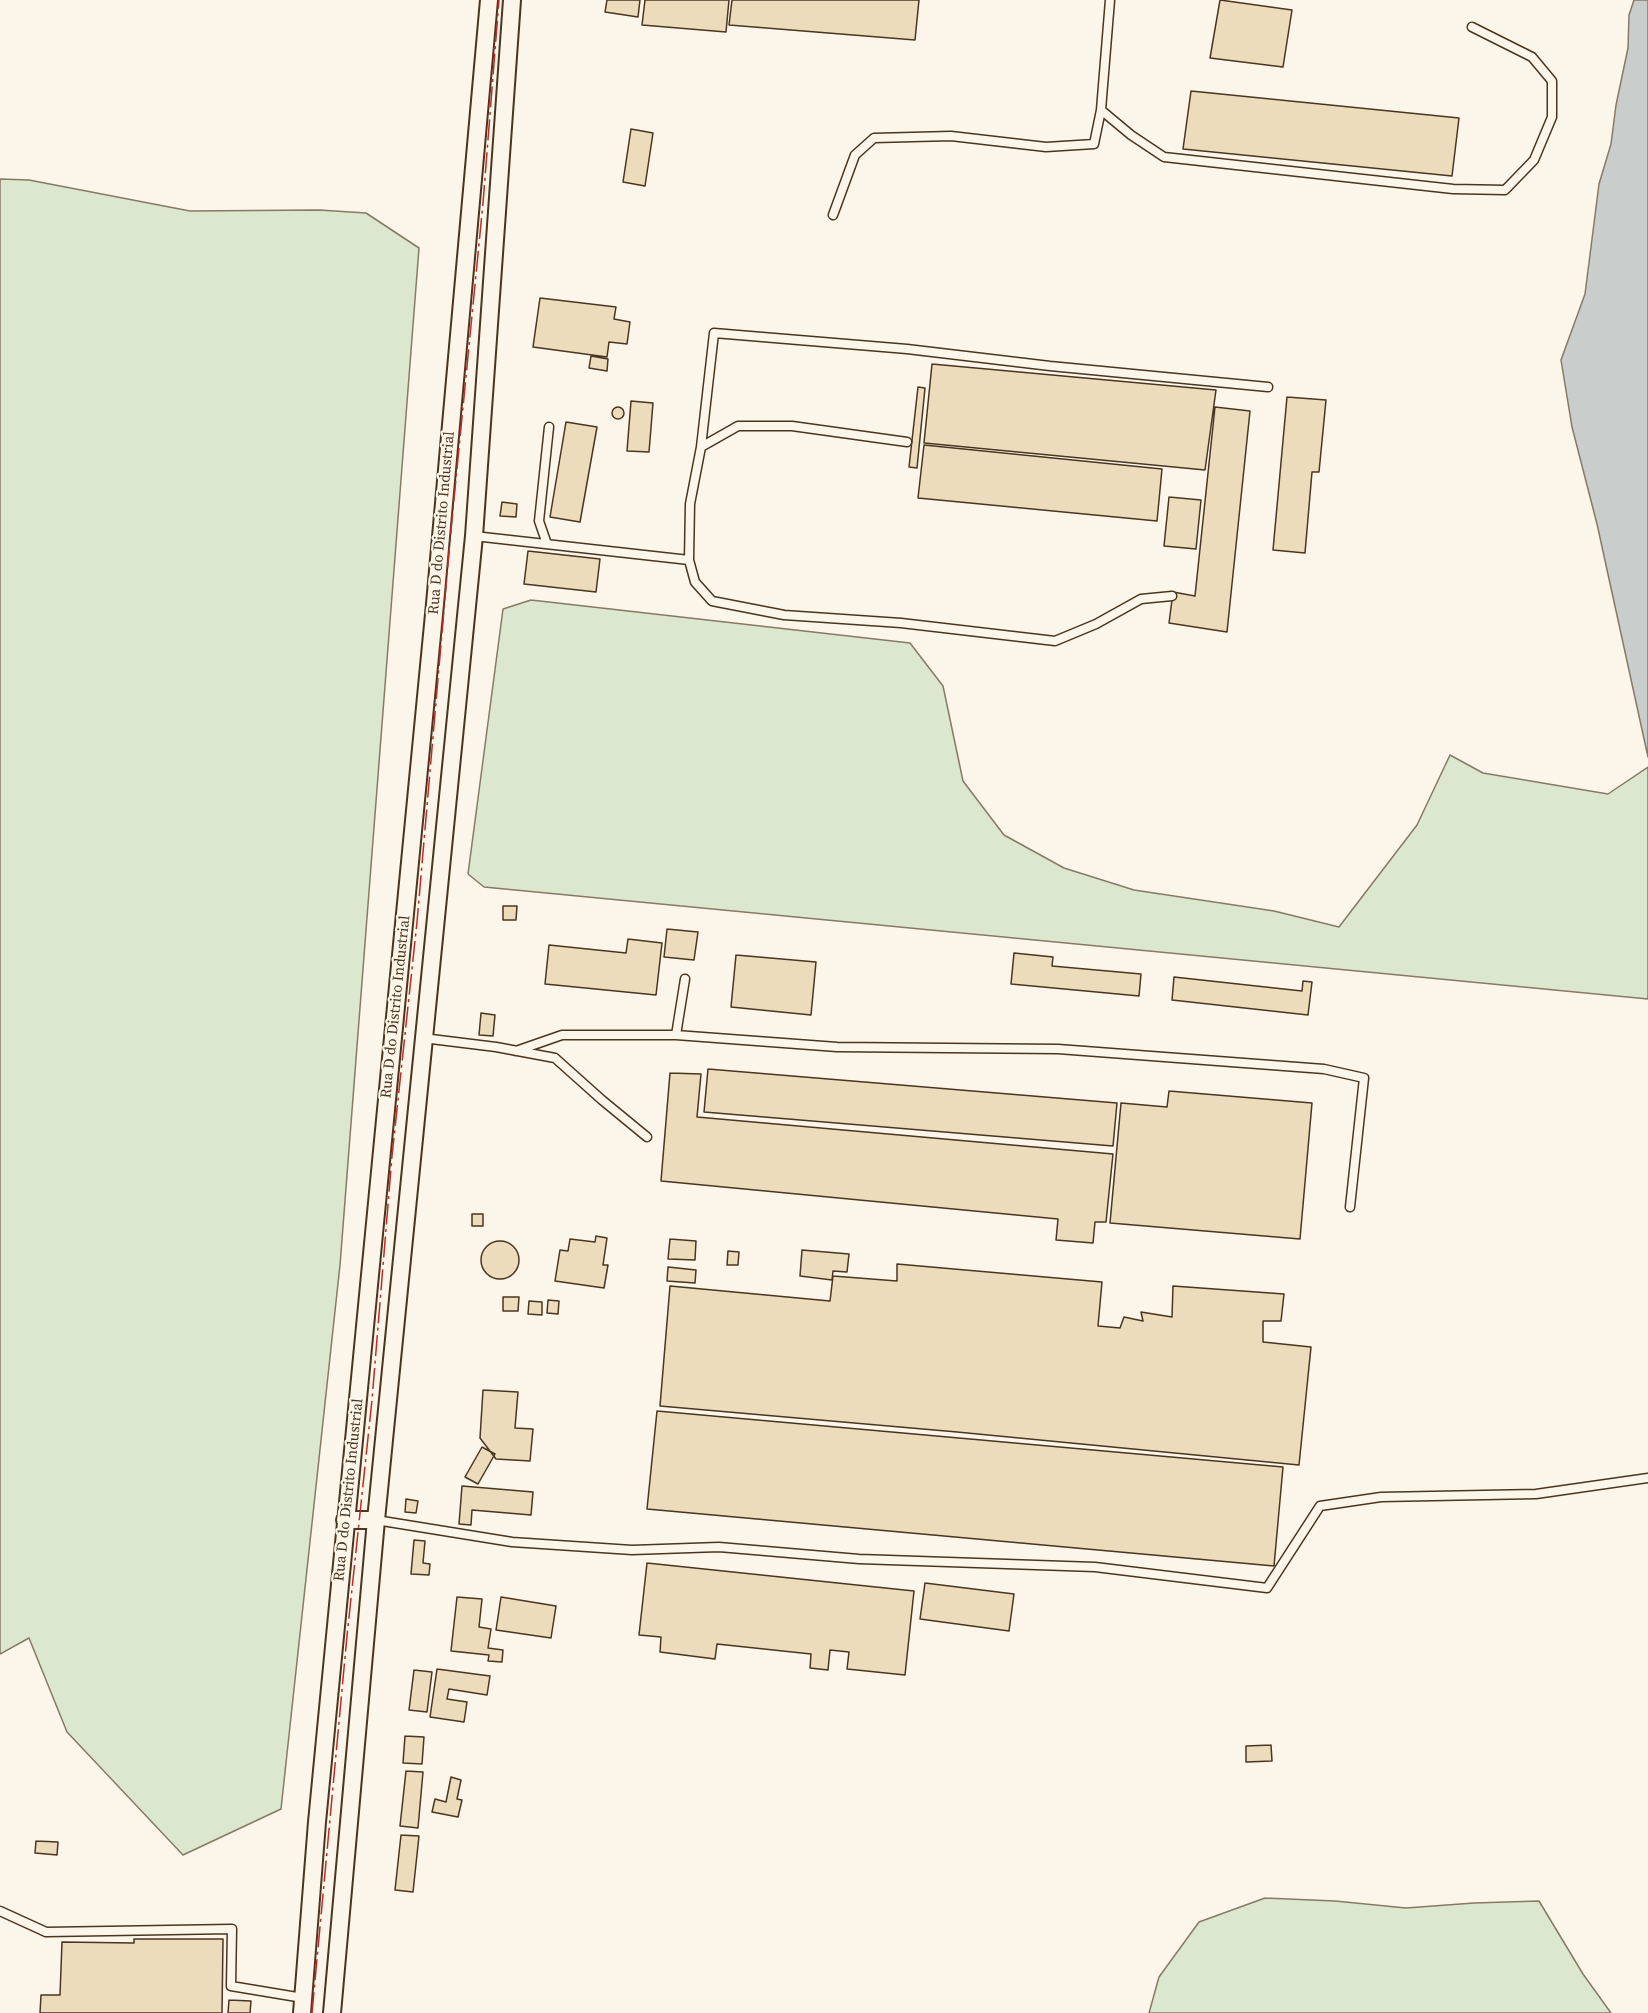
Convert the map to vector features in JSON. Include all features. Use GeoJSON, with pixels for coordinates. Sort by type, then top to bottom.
{"type":"FeatureCollection","features":[{"type":"Feature","properties":{"kind":"street","name":"Rua D do Distrito Industrial"},"geometry":{"type":"LineString","coordinates":[[302,2006],[345,1520],[433,628],[489,0]]}},
{"type":"Feature","properties":{"kind":"street","name":"Rua D do Distrito Industrial"},"geometry":{"type":"LineString","coordinates":[[332,2013],[376,1521],[474,537],[512,0]]}},
{"type":"Feature","properties":{"kind":"street"},"geometry":{"type":"LineString","coordinates":[[345,1520],[376,1521]]}},
{"type":"Feature","properties":{"kind":"lane"},"geometry":{"type":"LineString","coordinates":[[833,215],[855,155],[874,138],[951,136],[1046,147],[1094,144],[1101,110],[1110,0]]}},
{"type":"Feature","properties":{"kind":"lane"},"geometry":{"type":"LineString","coordinates":[[1101,110],[1131,135],[1164,157],[1453,189],[1505,190],[1534,160],[1552,117],[1552,81],[1532,57],[1472,27]]}},
{"type":"Feature","properties":{"kind":"lane"},"geometry":{"type":"LineString","coordinates":[[1172,596],[1141,599],[1096,624],[1055,641],[901,623],[784,615],[712,601],[695,582],[689,560],[690,504],[701,447],[714,333],[907,350],[1061,368],[1268,387]]}},
{"type":"Feature","properties":{"kind":"lane"},"geometry":{"type":"LineString","coordinates":[[701,447],[738,426],[792,426],[907,442]]}},
{"type":"Feature","properties":{"kind":"lane"},"geometry":{"type":"LineString","coordinates":[[547,544],[539,521],[549,427]]}},
{"type":"Feature","properties":{"kind":"lane"},"geometry":{"type":"LineString","coordinates":[[474,537],[689,560]]}},
{"type":"Feature","properties":{"kind":"lane"},"geometry":{"type":"LineString","coordinates":[[676,1035],[685,979]]}},
{"type":"Feature","properties":{"kind":"lane"},"geometry":{"type":"LineString","coordinates":[[516,1051],[561,1035],[676,1035],[837,1047],[1058,1049],[1324,1069],[1364,1078],[1350,1207]]}},
{"type":"Feature","properties":{"kind":"lane"},"geometry":{"type":"LineString","coordinates":[[423,1038],[555,1058],[647,1137]]}},
{"type":"Feature","properties":{"kind":"lane"},"geometry":{"type":"LineString","coordinates":[[376,1521],[512,1542],[632,1550],[718,1547],[860,1559],[1095,1567],[1267,1588],[1320,1506],[1382,1497],[1536,1494],[1648,1478]]}},
{"type":"Feature","properties":{"kind":"lane"},"geometry":{"type":"LineString","coordinates":[[0,1911],[46,1932],[232,1929],[231,1986],[302,2006]]}},
{"type":"Feature","properties":{"kind":"green space"},"geometry":{"type":"Polygon","coordinates":[[[0,179],[29,180],[190,211],[319,210],[366,213],[419,248],[340,1265],[281,1809],[183,1855],[67,1732],[29,1638],[0,1654],[0,179]]]}},
{"type":"Feature","properties":{"kind":"green space"},"geometry":{"type":"Polygon","coordinates":[[[531,600],[910,643],[943,686],[963,781],[1004,835],[1064,868],[1134,890],[1274,911],[1339,927],[1417,825],[1450,755],[1483,773],[1608,794],[1648,767],[1648,999],[484,887],[468,874],[503,609],[531,600]]]}},
{"type":"Feature","properties":{"kind":"green space"},"geometry":{"type":"Polygon","coordinates":[[[1265,1898],[1335,1901],[1406,1908],[1539,1901],[1583,1974],[1611,2013],[1149,2013],[1159,1977],[1199,1922],[1265,1898]]]}},
{"type":"Feature","properties":{"kind":"shaded area"},"geometry":{"type":"Polygon","coordinates":[[[1634,0],[1648,0],[1648,757],[1597,524],[1572,427],[1561,360],[1585,294],[1599,184],[1611,144],[1616,105],[1628,48],[1629,15],[1634,0]]]}},
{"type":"Feature","properties":{"kind":"building"},"geometry":{"type":"Polygon","coordinates":[[[607,0],[640,0],[638,17],[605,12],[607,0]]]}},
{"type":"Feature","properties":{"kind":"building"},"geometry":{"type":"Polygon","coordinates":[[[645,0],[729,0],[726,32],[642,25],[645,0]]]}},
{"type":"Feature","properties":{"kind":"building"},"geometry":{"type":"Polygon","coordinates":[[[732,0],[919,0],[915,40],[729,25],[732,0]]]}},
{"type":"Feature","properties":{"kind":"building"},"geometry":{"type":"Polygon","coordinates":[[[1220,0],[1292,10],[1283,67],[1210,58],[1220,0]]]}},
{"type":"Feature","properties":{"kind":"building"},"geometry":{"type":"Polygon","coordinates":[[[1191,91],[1459,118],[1452,176],[1183,149],[1191,91]]]}},
{"type":"Feature","properties":{"kind":"building"},"geometry":{"type":"Polygon","coordinates":[[[631,129],[653,133],[645,186],[623,182],[631,129]]]}},
{"type":"Feature","properties":{"kind":"building"},"geometry":{"type":"Polygon","coordinates":[[[540,298],[616,307],[614,319],[630,322],[627,344],[609,342],[607,357],[533,347],[540,298]]]}},
{"type":"Feature","properties":{"kind":"building"},"geometry":{"type":"Polygon","coordinates":[[[591,356],[608,359],[607,371],[589,368],[591,356]]]}},
{"type":"Feature","properties":{"kind":"building"},"geometry":{"type":"Polygon","coordinates":[[[932,364],[1216,390],[1205,470],[924,443],[932,364]]]}},
{"type":"Feature","properties":{"kind":"building"},"geometry":{"type":"Polygon","coordinates":[[[918,387],[925,388],[917,468],[909,467],[918,387]]]}},
{"type":"Feature","properties":{"kind":"building"},"geometry":{"type":"Polygon","coordinates":[[[1287,397],[1326,400],[1319,472],[1312,472],[1305,553],[1273,550],[1287,397]]]}},
{"type":"Feature","properties":{"kind":"building"},"geometry":{"type":"Polygon","coordinates":[[[631,401],[653,403],[649,452],[627,451],[631,401]]]}},
{"type":"Feature","properties":{"kind":"building"},"geometry":{"type":"Polygon","coordinates":[[[620,407],[623,408],[623,418],[616,419],[613,418],[612,411],[613,408],[620,407]]]}},
{"type":"Feature","properties":{"kind":"building"},"geometry":{"type":"Polygon","coordinates":[[[1215,407],[1250,411],[1227,632],[1169,623],[1173,592],[1195,596],[1215,407]]]}},
{"type":"Feature","properties":{"kind":"building"},"geometry":{"type":"Polygon","coordinates":[[[566,422],[597,427],[580,522],[550,517],[566,422]]]}},
{"type":"Feature","properties":{"kind":"building"},"geometry":{"type":"Polygon","coordinates":[[[924,445],[1162,469],[1157,521],[918,498],[924,445]]]}},
{"type":"Feature","properties":{"kind":"building"},"geometry":{"type":"Polygon","coordinates":[[[1169,497],[1201,500],[1196,549],[1164,546],[1169,497]]]}},
{"type":"Feature","properties":{"kind":"building"},"geometry":{"type":"Polygon","coordinates":[[[502,502],[517,504],[516,517],[500,516],[502,502]]]}},
{"type":"Feature","properties":{"kind":"building"},"geometry":{"type":"Polygon","coordinates":[[[528,551],[600,559],[596,592],[524,584],[528,551]]]}},
{"type":"Feature","properties":{"kind":"building"},"geometry":{"type":"Polygon","coordinates":[[[503,906],[517,906],[516,920],[503,920],[503,906]]]}},
{"type":"Feature","properties":{"kind":"building"},"geometry":{"type":"Polygon","coordinates":[[[667,929],[698,932],[694,960],[664,957],[667,929]]]}},
{"type":"Feature","properties":{"kind":"building"},"geometry":{"type":"Polygon","coordinates":[[[628,939],[662,943],[656,995],[545,984],[549,945],[626,953],[628,939]]]}},
{"type":"Feature","properties":{"kind":"building"},"geometry":{"type":"Polygon","coordinates":[[[1014,953],[1053,957],[1052,966],[1141,974],[1139,996],[1011,984],[1014,953]]]}},
{"type":"Feature","properties":{"kind":"building"},"geometry":{"type":"Polygon","coordinates":[[[736,955],[816,962],[811,1015],[731,1007],[736,955]]]}},
{"type":"Feature","properties":{"kind":"building"},"geometry":{"type":"Polygon","coordinates":[[[1174,977],[1302,991],[1303,981],[1312,982],[1308,1015],[1172,1000],[1174,977]]]}},
{"type":"Feature","properties":{"kind":"building"},"geometry":{"type":"Polygon","coordinates":[[[481,1013],[495,1015],[493,1036],[479,1035],[481,1013]]]}},
{"type":"Feature","properties":{"kind":"building"},"geometry":{"type":"Polygon","coordinates":[[[708,1069],[1117,1103],[1113,1146],[704,1112],[708,1069]]]}},
{"type":"Feature","properties":{"kind":"building"},"geometry":{"type":"Polygon","coordinates":[[[670,1073],[701,1074],[697,1117],[1113,1154],[1106,1222],[1095,1222],[1093,1243],[1056,1240],[1058,1219],[661,1181],[670,1073]]]}},
{"type":"Feature","properties":{"kind":"building"},"geometry":{"type":"Polygon","coordinates":[[[1169,1091],[1312,1103],[1300,1239],[1110,1223],[1121,1103],[1167,1107],[1169,1091]]]}},
{"type":"Feature","properties":{"kind":"building"},"geometry":{"type":"Polygon","coordinates":[[[472,1214],[483,1214],[483,1226],[472,1226],[472,1214]]]}},
{"type":"Feature","properties":{"kind":"building"},"geometry":{"type":"Polygon","coordinates":[[[596,1236],[607,1238],[603,1265],[608,1265],[604,1288],[555,1281],[560,1250],[568,1251],[570,1239],[595,1242],[596,1236]]]}},
{"type":"Feature","properties":{"kind":"building"},"geometry":{"type":"Polygon","coordinates":[[[670,1239],[696,1241],[695,1260],[668,1259],[670,1239]]]}},
{"type":"Feature","properties":{"kind":"building"},"geometry":{"type":"Polygon","coordinates":[[[500,1241],[514,1246],[519,1260],[514,1274],[500,1279],[486,1274],[481,1260],[486,1246],[500,1241]]]}},
{"type":"Feature","properties":{"kind":"building"},"geometry":{"type":"Polygon","coordinates":[[[802,1250],[849,1254],[847,1272],[833,1271],[832,1280],[800,1276],[802,1250]]]}},
{"type":"Feature","properties":{"kind":"building"},"geometry":{"type":"Polygon","coordinates":[[[728,1251],[739,1252],[738,1265],[727,1265],[728,1251]]]}},
{"type":"Feature","properties":{"kind":"building"},"geometry":{"type":"Polygon","coordinates":[[[897,1264],[1102,1282],[1098,1326],[1120,1328],[1124,1317],[1143,1321],[1141,1312],[1172,1317],[1173,1286],[1284,1294],[1281,1321],[1263,1321],[1263,1342],[1311,1347],[1299,1465],[660,1406],[670,1286],[830,1301],[833,1276],[897,1281],[897,1264]]]}},
{"type":"Feature","properties":{"kind":"building"},"geometry":{"type":"Polygon","coordinates":[[[668,1267],[696,1270],[695,1283],[667,1281],[668,1267]]]}},
{"type":"Feature","properties":{"kind":"building"},"geometry":{"type":"Polygon","coordinates":[[[503,1297],[519,1297],[518,1311],[503,1311],[503,1297]]]}},
{"type":"Feature","properties":{"kind":"building"},"geometry":{"type":"Polygon","coordinates":[[[548,1300],[559,1301],[558,1314],[547,1313],[548,1300]]]}},
{"type":"Feature","properties":{"kind":"building"},"geometry":{"type":"Polygon","coordinates":[[[529,1301],[542,1302],[542,1315],[528,1314],[529,1301]]]}},
{"type":"Feature","properties":{"kind":"building"},"geometry":{"type":"Polygon","coordinates":[[[483,1390],[518,1392],[515,1428],[533,1429],[530,1461],[496,1459],[480,1438],[483,1390]]]}},
{"type":"Feature","properties":{"kind":"building"},"geometry":{"type":"Polygon","coordinates":[[[657,1411],[1283,1467],[1274,1566],[647,1509],[657,1411]]]}},
{"type":"Feature","properties":{"kind":"building"},"geometry":{"type":"Polygon","coordinates":[[[482,1447],[495,1454],[478,1484],[465,1477],[482,1447]]]}},
{"type":"Feature","properties":{"kind":"building"},"geometry":{"type":"Polygon","coordinates":[[[462,1486],[533,1492],[531,1515],[472,1510],[471,1525],[459,1524],[462,1486]]]}},
{"type":"Feature","properties":{"kind":"building"},"geometry":{"type":"Polygon","coordinates":[[[406,1499],[418,1501],[416,1513],[405,1512],[406,1499]]]}},
{"type":"Feature","properties":{"kind":"building"},"geometry":{"type":"Polygon","coordinates":[[[414,1540],[425,1541],[423,1563],[430,1564],[429,1575],[411,1574],[414,1540]]]}},
{"type":"Feature","properties":{"kind":"building"},"geometry":{"type":"Polygon","coordinates":[[[647,1563],[914,1591],[905,1675],[847,1669],[849,1652],[830,1650],[828,1670],[810,1668],[811,1654],[717,1644],[715,1659],[660,1652],[661,1637],[639,1635],[647,1563]]]}},
{"type":"Feature","properties":{"kind":"building"},"geometry":{"type":"Polygon","coordinates":[[[925,1583],[1014,1594],[1009,1631],[920,1619],[925,1583]]]}},
{"type":"Feature","properties":{"kind":"building"},"geometry":{"type":"Polygon","coordinates":[[[457,1597],[482,1599],[479,1627],[491,1629],[488,1648],[503,1650],[502,1662],[488,1661],[489,1655],[451,1651],[457,1597]]]}},
{"type":"Feature","properties":{"kind":"building"},"geometry":{"type":"Polygon","coordinates":[[[501,1597],[556,1606],[551,1638],[496,1630],[501,1597]]]}},
{"type":"Feature","properties":{"kind":"building"},"geometry":{"type":"Polygon","coordinates":[[[437,1669],[490,1676],[487,1695],[449,1689],[447,1699],[467,1702],[464,1722],[430,1717],[437,1669]]]}},
{"type":"Feature","properties":{"kind":"building"},"geometry":{"type":"Polygon","coordinates":[[[414,1670],[432,1672],[427,1712],[409,1710],[414,1670]]]}},
{"type":"Feature","properties":{"kind":"building"},"geometry":{"type":"Polygon","coordinates":[[[405,1736],[424,1737],[422,1764],[403,1763],[405,1736]]]}},
{"type":"Feature","properties":{"kind":"building"},"geometry":{"type":"Polygon","coordinates":[[[1271,1745],[1272,1761],[1246,1762],[1246,1746],[1271,1745]]]}},
{"type":"Feature","properties":{"kind":"building"},"geometry":{"type":"Polygon","coordinates":[[[406,1771],[423,1772],[418,1828],[400,1826],[406,1771]]]}},
{"type":"Feature","properties":{"kind":"building"},"geometry":{"type":"Polygon","coordinates":[[[451,1777],[461,1780],[457,1799],[462,1800],[458,1817],[432,1812],[435,1799],[446,1802],[451,1777]]]}},
{"type":"Feature","properties":{"kind":"building"},"geometry":{"type":"Polygon","coordinates":[[[401,1835],[419,1836],[413,1892],[395,1890],[401,1835]]]}},
{"type":"Feature","properties":{"kind":"building"},"geometry":{"type":"Polygon","coordinates":[[[36,1841],[58,1842],[57,1855],[35,1853],[36,1841]]]}},
{"type":"Feature","properties":{"kind":"building"},"geometry":{"type":"Polygon","coordinates":[[[134,1939],[223,1939],[222,2013],[40,2013],[41,1995],[60,1995],[62,1942],[134,1943],[134,1939]]]}},
{"type":"Feature","properties":{"kind":"building"},"geometry":{"type":"Polygon","coordinates":[[[229,2000],[251,2001],[250,2013],[228,2013],[229,2000]]]}},
{"type":"Feature","properties":{"kind":"power"},"geometry":{"type":"LineString","coordinates":[[312,2013],[347,1636],[372,1400],[392,1156],[417,922],[450,540],[483,203],[499,0]]}}]}
